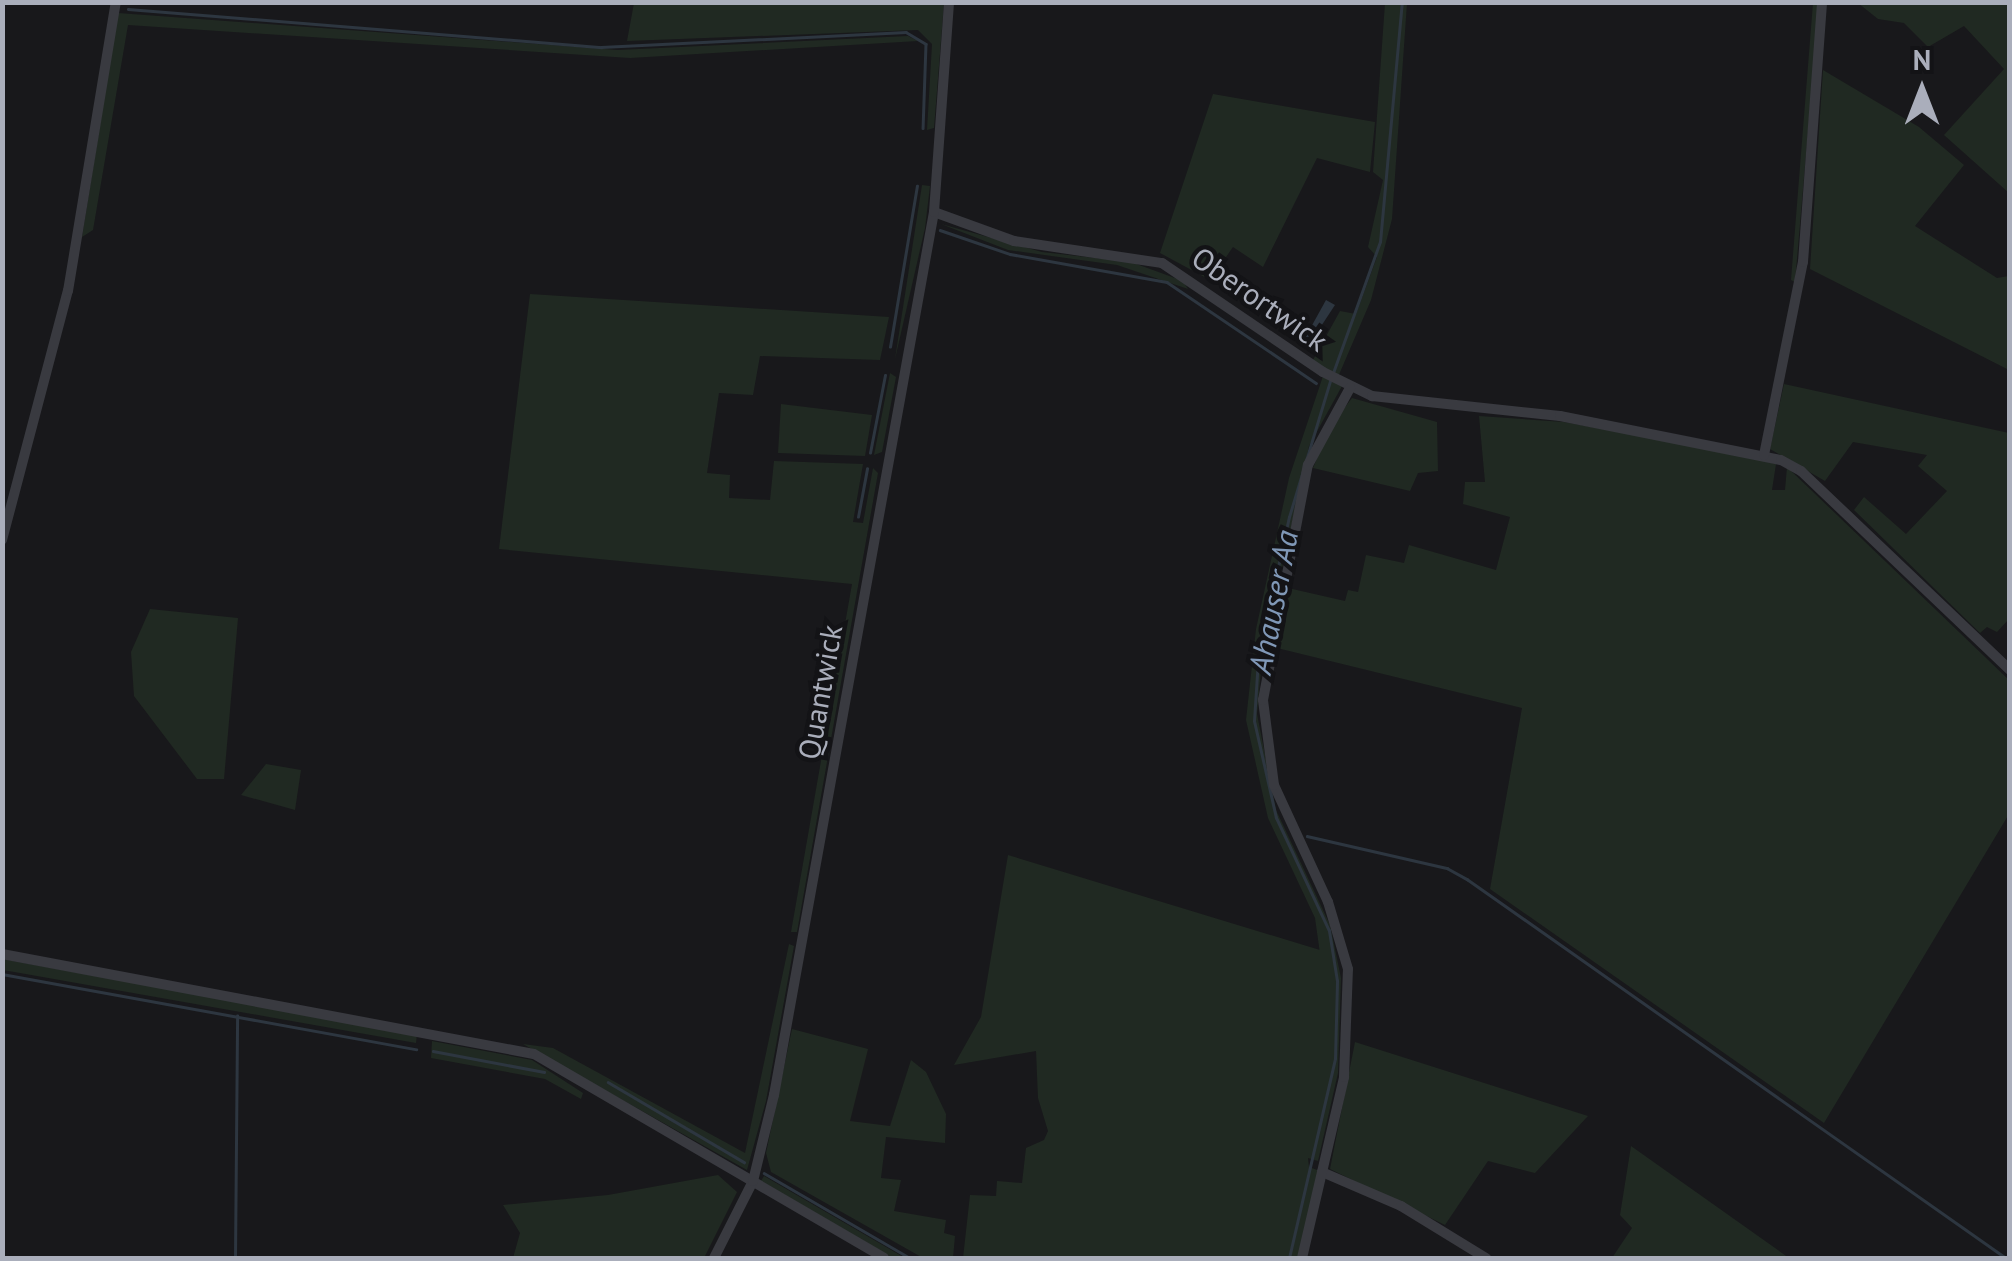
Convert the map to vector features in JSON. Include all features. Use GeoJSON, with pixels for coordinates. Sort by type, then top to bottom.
{"type":"FeatureCollection","features":[{"type":"Feature","properties":{"kind":"street"},"geometry":{"type":"LineString","coordinates":[[2,540],[68,292],[116,2]]}},
{"type":"Feature","properties":{"kind":"street"},"geometry":{"type":"LineString","coordinates":[[934,212],[949,2]]}},
{"type":"Feature","properties":{"kind":"street"},"geometry":{"type":"LineString","coordinates":[[1764,454],[1803,262],[1822,2]]}},
{"type":"Feature","properties":{"kind":"street","name":"Oberortwick"},"geometry":{"type":"LineString","coordinates":[[934,212],[1014,242],[1162,263],[1323,372],[1350,388],[1394,402],[1542,414],[1764,454],[1801,471],[2010,670]]}},
{"type":"Feature","properties":{"kind":"street","name":"Quantwick"},"geometry":{"type":"LineString","coordinates":[[714,1258],[753,1181],[934,212]]}},
{"type":"Feature","properties":{"kind":"street"},"geometry":{"type":"LineString","coordinates":[[1302,1258],[1347,1055],[1348,969],[1333,914],[1274,785],[1263,700],[1308,465],[1324,425],[1350,388]]}},
{"type":"Feature","properties":{"kind":"street"},"geometry":{"type":"LineString","coordinates":[[2,954],[508,1046],[560,1068],[884,1258]]}},
{"type":"Feature","properties":{"kind":"street"},"geometry":{"type":"LineString","coordinates":[[1322,1172],[1402,1206],[1486,1258]]}},
{"type":"Feature","properties":{"kind":"shaded area"},"geometry":{"type":"Polygon","coordinates":[[[634,3],[944,3],[934,128],[927,130],[932,44],[918,30],[627,41],[634,3]]]}},
{"type":"Feature","properties":{"kind":"shaded area"},"geometry":{"type":"Polygon","coordinates":[[[1385,3],[1407,3],[1392,219],[1371,300],[1338,377],[1313,360],[1340,311],[1356,314],[1377,257],[1368,247],[1383,180],[1373,172],[1385,3]]]}},
{"type":"Feature","properties":{"kind":"shaded area"},"geometry":{"type":"Polygon","coordinates":[[[1813,3],[1819,3],[1795,282],[1791,280],[1813,3]]]}},
{"type":"Feature","properties":{"kind":"shaded area"},"geometry":{"type":"Polygon","coordinates":[[[1858,3],[2009,3],[2009,193],[1944,135],[2004,69],[1964,26],[1928,47],[1904,23],[1878,19],[1858,3]]]}},
{"type":"Feature","properties":{"kind":"shaded area"},"geometry":{"type":"Polygon","coordinates":[[[118,13],[618,50],[908,36],[918,41],[630,58],[128,25],[93,230],[82,237],[118,13]]]}},
{"type":"Feature","properties":{"kind":"shaded area"},"geometry":{"type":"Polygon","coordinates":[[[1823,70],[1919,127],[1964,165],[1915,226],[1997,278],[2009,276],[2009,370],[1810,269],[1823,70]]]}},
{"type":"Feature","properties":{"kind":"shaded area"},"geometry":{"type":"Polygon","coordinates":[[[1213,94],[1375,122],[1370,172],[1317,158],[1263,267],[1233,247],[1210,280],[1160,253],[1213,94]]]}},
{"type":"Feature","properties":{"kind":"shaded area"},"geometry":{"type":"Polygon","coordinates":[[[922,185],[930,186],[925,228],[895,359],[922,185]]]}},
{"type":"Feature","properties":{"kind":"shaded area"},"geometry":{"type":"Polygon","coordinates":[[[941,224],[1042,252],[1131,262],[1183,281],[1188,289],[1117,265],[1008,250],[941,224]]]}},
{"type":"Feature","properties":{"kind":"shaded area"},"geometry":{"type":"Polygon","coordinates":[[[530,294],[889,317],[880,360],[760,356],[753,395],[719,393],[707,473],[730,475],[729,498],[770,500],[774,461],[863,464],[853,522],[863,523],[873,468],[878,473],[797,932],[791,932],[852,584],[499,549],[530,294]]]}},
{"type":"Feature","properties":{"kind":"shaded area"},"geometry":{"type":"Polygon","coordinates":[[[1326,300],[1335,305],[1310,343],[1305,338],[1326,300]]]}},
{"type":"Feature","properties":{"kind":"shaded area"},"geometry":{"type":"Polygon","coordinates":[[[890,373],[896,377],[882,452],[874,455],[890,373]]]}},
{"type":"Feature","properties":{"kind":"shaded area"},"geometry":{"type":"Polygon","coordinates":[[[1323,376],[1342,386],[1309,446],[1262,659],[1257,714],[1276,810],[1330,925],[1341,978],[1338,1073],[1318,1161],[1308,1158],[1309,1167],[1320,1171],[1300,1258],[963,1258],[970,1195],[996,1196],[997,1181],[1022,1183],[1026,1148],[1044,1140],[1048,1131],[1038,1098],[1036,1051],[954,1065],[981,1017],[1008,855],[1319,950],[1315,918],[1268,818],[1246,720],[1256,629],[1289,478],[1323,376]]]}},
{"type":"Feature","properties":{"kind":"shaded area"},"geometry":{"type":"Polygon","coordinates":[[[1784,384],[2009,433],[2009,619],[1997,632],[1987,627],[1980,633],[1854,510],[1864,497],[1906,534],[1947,491],[1918,466],[1927,455],[1853,442],[1825,481],[1770,449],[1784,384]]]}},
{"type":"Feature","properties":{"kind":"shaded area"},"geometry":{"type":"Polygon","coordinates":[[[1352,398],[1437,422],[1438,471],[1418,473],[1410,491],[1313,468],[1330,427],[1352,398]]]}},
{"type":"Feature","properties":{"kind":"shaded area"},"geometry":{"type":"Polygon","coordinates":[[[781,404],[872,415],[865,456],[778,453],[781,404]]]}},
{"type":"Feature","properties":{"kind":"shaded area"},"geometry":{"type":"Polygon","coordinates":[[[1479,416],[1564,422],[1729,452],[1776,464],[1772,490],[1785,490],[1787,467],[2009,680],[2009,814],[1824,1123],[1490,889],[1522,708],[1277,648],[1288,588],[1345,601],[1348,590],[1358,592],[1366,555],[1404,563],[1409,545],[1496,570],[1510,517],[1463,504],[1465,482],[1485,482],[1479,416]]]}},
{"type":"Feature","properties":{"kind":"shaded area"},"geometry":{"type":"Polygon","coordinates":[[[150,609],[238,618],[224,779],[197,779],[134,696],[131,652],[150,609]]]}},
{"type":"Feature","properties":{"kind":"shaded area"},"geometry":{"type":"Polygon","coordinates":[[[266,764],[301,770],[295,810],[241,795],[266,764]]]}},
{"type":"Feature","properties":{"kind":"shaded area"},"geometry":{"type":"Polygon","coordinates":[[[789,944],[794,946],[766,1101],[747,1170],[523,1044],[553,1048],[745,1153],[789,944]]]}},
{"type":"Feature","properties":{"kind":"shaded area"},"geometry":{"type":"Polygon","coordinates":[[[2,959],[417,1034],[416,1043],[3,970],[2,959]]]}},
{"type":"Feature","properties":{"kind":"shaded area"},"geometry":{"type":"Polygon","coordinates":[[[792,1029],[868,1049],[850,1121],[890,1126],[911,1060],[926,1072],[946,1114],[945,1143],[886,1137],[881,1178],[901,1180],[894,1211],[946,1220],[944,1233],[955,1236],[953,1258],[923,1258],[771,1172],[766,1153],[792,1029]]]}},
{"type":"Feature","properties":{"kind":"shaded area"},"geometry":{"type":"Polygon","coordinates":[[[432,1041],[532,1060],[583,1093],[581,1099],[545,1079],[431,1058],[432,1041]]]}},
{"type":"Feature","properties":{"kind":"shaded area"},"geometry":{"type":"Polygon","coordinates":[[[1355,1042],[1588,1116],[1535,1173],[1488,1161],[1445,1225],[1330,1169],[1355,1042]]]}},
{"type":"Feature","properties":{"kind":"shaded area"},"geometry":{"type":"Polygon","coordinates":[[[1631,1146],[1789,1258],[1612,1258],[1632,1228],[1620,1215],[1631,1146]]]}},
{"type":"Feature","properties":{"kind":"shaded area"},"geometry":{"type":"Polygon","coordinates":[[[718,1175],[737,1192],[704,1258],[513,1258],[520,1233],[503,1205],[608,1195],[718,1175]]]}},
{"type":"Feature","properties":{"kind":"shaded area"},"geometry":{"type":"Polygon","coordinates":[[[764,1176],[905,1258],[893,1258],[761,1181],[764,1176]]]}},
{"type":"Feature","properties":{"kind":"waterway","name":"Ahauser Aa"},"geometry":{"type":"LineString","coordinates":[[1333,373],[1380,242],[1402,2]]}},
{"type":"Feature","properties":{"kind":"waterway"},"geometry":{"type":"LineString","coordinates":[[128,9],[601,47],[906,32],[926,44],[923,128]]}},
{"type":"Feature","properties":{"kind":"waterway"},"geometry":{"type":"LineString","coordinates":[[890,347],[917,186]]}},
{"type":"Feature","properties":{"kind":"waterway"},"geometry":{"type":"LineString","coordinates":[[940,230],[1010,254],[1167,282],[1316,383]]}},
{"type":"Feature","properties":{"kind":"waterway"},"geometry":{"type":"LineString","coordinates":[[870,453],[885,375]]}},
{"type":"Feature","properties":{"kind":"waterway","name":"Ahauser Aa"},"geometry":{"type":"LineString","coordinates":[[1289,1258],[1335,1059],[1337,981],[1329,931],[1276,818],[1254,721],[1258,659],[1289,517],[1330,381]]}},
{"type":"Feature","properties":{"kind":"waterway"},"geometry":{"type":"LineString","coordinates":[[858,517],[867,469]]}},
{"type":"Feature","properties":{"kind":"waterway"},"geometry":{"type":"LineString","coordinates":[[1307,836],[1447,868],[1467,879],[2006,1258]]}},
{"type":"Feature","properties":{"kind":"waterway"},"geometry":{"type":"LineString","coordinates":[[2,974],[416,1049]]}},
{"type":"Feature","properties":{"kind":"waterway"},"geometry":{"type":"LineString","coordinates":[[235,1258],[237,1016]]}},
{"type":"Feature","properties":{"kind":"waterway"},"geometry":{"type":"LineString","coordinates":[[433,1051],[544,1072]]}},
{"type":"Feature","properties":{"kind":"waterway"},"geometry":{"type":"LineString","coordinates":[[608,1082],[744,1162]]}},
{"type":"Feature","properties":{"kind":"waterway"},"geometry":{"type":"LineString","coordinates":[[764,1173],[910,1258]]}}]}
